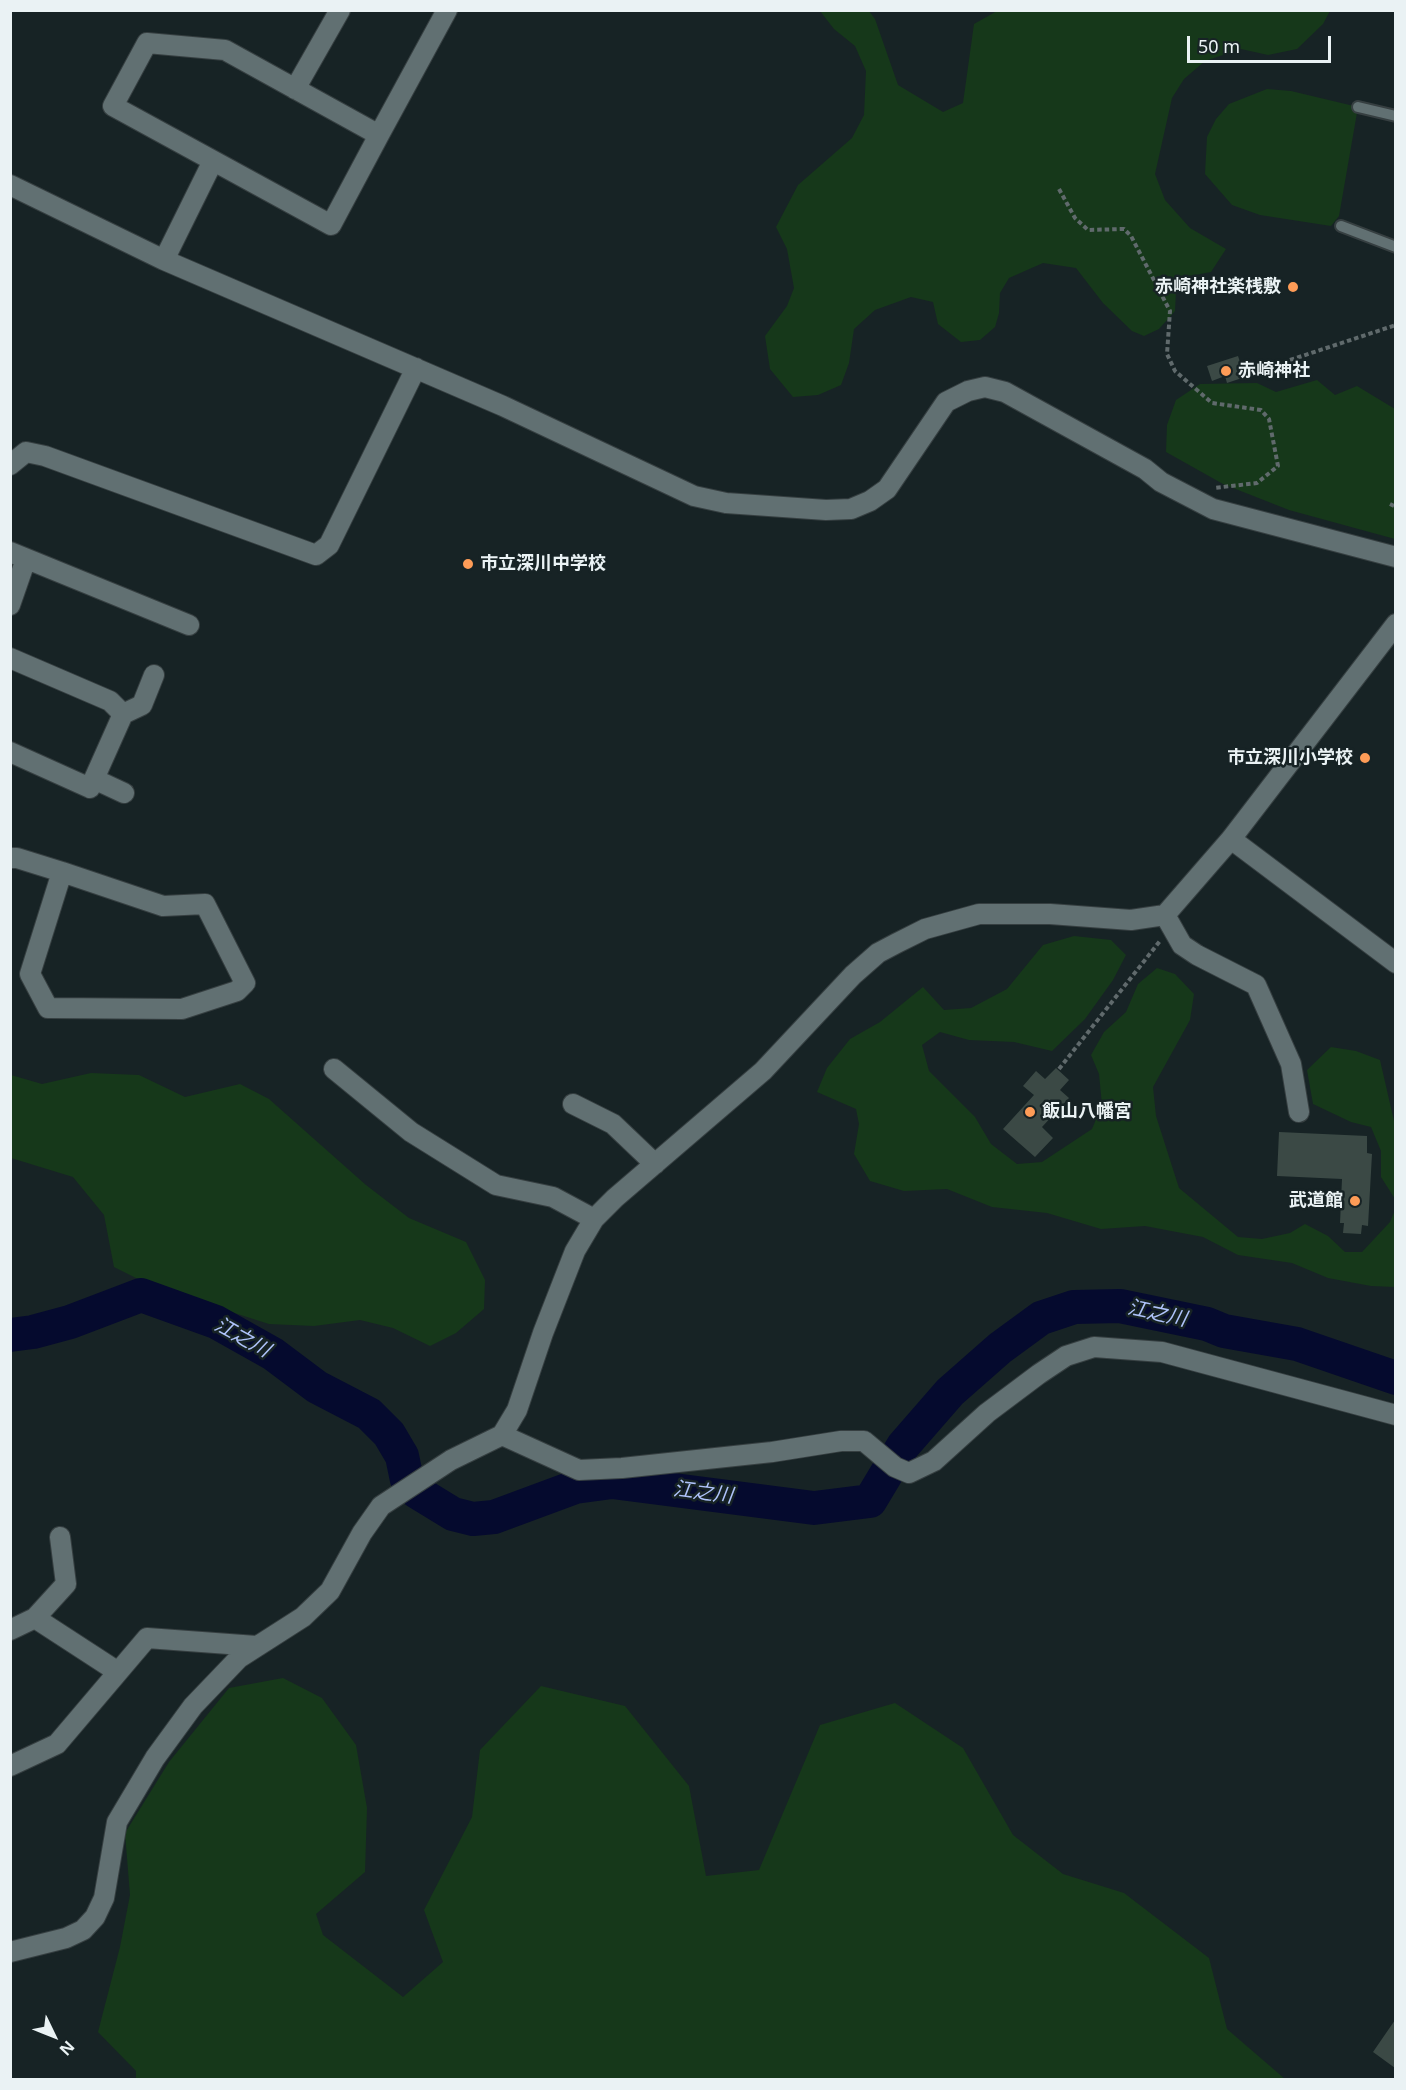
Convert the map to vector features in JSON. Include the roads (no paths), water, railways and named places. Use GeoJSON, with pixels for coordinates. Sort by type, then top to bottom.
{"type":"FeatureCollection","features":[{"type":"Feature","properties":{"kind":"street"},"geometry":{"type":"LineString","coordinates":[[295,89],[340,10]]}},
{"type":"Feature","properties":{"kind":"street"},"geometry":{"type":"LineString","coordinates":[[380,135],[225,50],[147,43],[113,106],[212,163],[330,225],[380,135],[447,10]]}},
{"type":"Feature","properties":{"kind":"street"},"geometry":{"type":"LineString","coordinates":[[164,260],[212,163]]}},
{"type":"Feature","properties":{"kind":"street"},"geometry":{"type":"LineString","coordinates":[[10,185],[164,260],[503,406],[694,496],[726,503],[826,510],[851,509],[870,501],[886,489],[946,402],[968,391],[985,387],[1005,392],[1145,469],[1161,482],[1213,509],[1395,557]]}},
{"type":"Feature","properties":{"kind":"street"},"geometry":{"type":"LineString","coordinates":[[10,465],[26,452],[45,456],[316,555],[329,545],[416,368]]}},
{"type":"Feature","properties":{"kind":"street"},"geometry":{"type":"LineString","coordinates":[[10,605],[18,556],[189,625]]}},
{"type":"Feature","properties":{"kind":"street"},"geometry":{"type":"LineString","coordinates":[[1168,921],[1395,624]]}},
{"type":"Feature","properties":{"kind":"street"},"geometry":{"type":"LineString","coordinates":[[10,658],[110,700],[123,714]]}},
{"type":"Feature","properties":{"kind":"street"},"geometry":{"type":"LineString","coordinates":[[10,752],[90,788],[123,714],[142,705],[154,675]]}},
{"type":"Feature","properties":{"kind":"street"},"geometry":{"type":"LineString","coordinates":[[94,779],[124,793]]}},
{"type":"Feature","properties":{"kind":"street"},"geometry":{"type":"LineString","coordinates":[[1231,839],[1395,963]]}},
{"type":"Feature","properties":{"kind":"street"},"geometry":{"type":"LineString","coordinates":[[10,858],[17,858],[62,872],[163,906],[205,904],[245,982],[237,991],[182,1010],[48,1008],[30,974],[62,872]]}},
{"type":"Feature","properties":{"kind":"street"},"geometry":{"type":"LineString","coordinates":[[10,1952],[66,1938],[82,1930],[95,1917],[104,1898],[117,1822],[155,1758],[193,1706],[239,1658],[303,1617],[330,1592],[362,1533],[381,1506],[451,1460],[502,1435],[517,1410],[543,1333],[575,1251],[594,1219],[615,1198],[764,1071],[853,975],[878,953],[906,938],[925,929],[979,914],[1050,914],[1168,921]]}},
{"type":"Feature","properties":{"kind":"street"},"geometry":{"type":"LineString","coordinates":[[1168,921],[1182,945],[1256,985],[1291,1064],[1299,1112]]}},
{"type":"Feature","properties":{"kind":"street"},"geometry":{"type":"LineString","coordinates":[[334,1069],[411,1132],[496,1185],[553,1197],[594,1219]]}},
{"type":"Feature","properties":{"kind":"street"},"geometry":{"type":"LineString","coordinates":[[573,1104],[613,1124],[655,1164]]}},
{"type":"Feature","properties":{"kind":"street"},"geometry":{"type":"LineString","coordinates":[[502,1435],[579,1470],[622,1468],[772,1452],[841,1441],[864,1441],[895,1467],[909,1473],[934,1461],[987,1413],[1039,1374],[1066,1356],[1095,1347],[1162,1352],[1395,1415]]}},
{"type":"Feature","properties":{"kind":"street"},"geometry":{"type":"LineString","coordinates":[[10,1630],[35,1618],[66,1584],[60,1537]]}},
{"type":"Feature","properties":{"kind":"street"},"geometry":{"type":"LineString","coordinates":[[35,1618],[118,1672]]}},
{"type":"Feature","properties":{"kind":"street"},"geometry":{"type":"LineString","coordinates":[[10,1766],[57,1743],[147,1638],[256,1646]]}},
{"type":"Feature","properties":{"kind":"lane"},"geometry":{"type":"LineString","coordinates":[[1358,106],[1395,116]]}},
{"type":"Feature","properties":{"kind":"lane"},"geometry":{"type":"LineString","coordinates":[[1341,226],[1395,247]]}},
{"type":"Feature","properties":{"kind":"waterway","name":"江之川"},"geometry":{"type":"LineString","coordinates":[[10,1335],[33,1332],[70,1322],[141,1295],[216,1322],[273,1354],[317,1387],[369,1414],[389,1434],[402,1456],[407,1480],[417,1492],[453,1514],[473,1519],[494,1517],[575,1487],[612,1482],[814,1508],[870,1501],[903,1446],[950,1392],[1000,1348],[1041,1318],[1074,1307],[1120,1306],[1207,1324],[1224,1331],[1297,1344],[1396,1378]]}},
{"type":"Feature","properties":{"kind":"place","name":"赤崎神社楽桟敷"},"geometry":{"type":"Point","coordinates":[1293,287]}},
{"type":"Feature","properties":{"kind":"place","name":"赤崎神社"},"geometry":{"type":"Point","coordinates":[1226,371]}},
{"type":"Feature","properties":{"kind":"place","name":"市立深川中学校"},"geometry":{"type":"Point","coordinates":[468,564]}},
{"type":"Feature","properties":{"kind":"place","name":"市立深川小学校"},"geometry":{"type":"Point","coordinates":[1365,758]}},
{"type":"Feature","properties":{"kind":"place","name":"飯山八幡宮"},"geometry":{"type":"Point","coordinates":[1030,1112]}},
{"type":"Feature","properties":{"kind":"place","name":"武道館"},"geometry":{"type":"Point","coordinates":[1355,1201]}}]}
